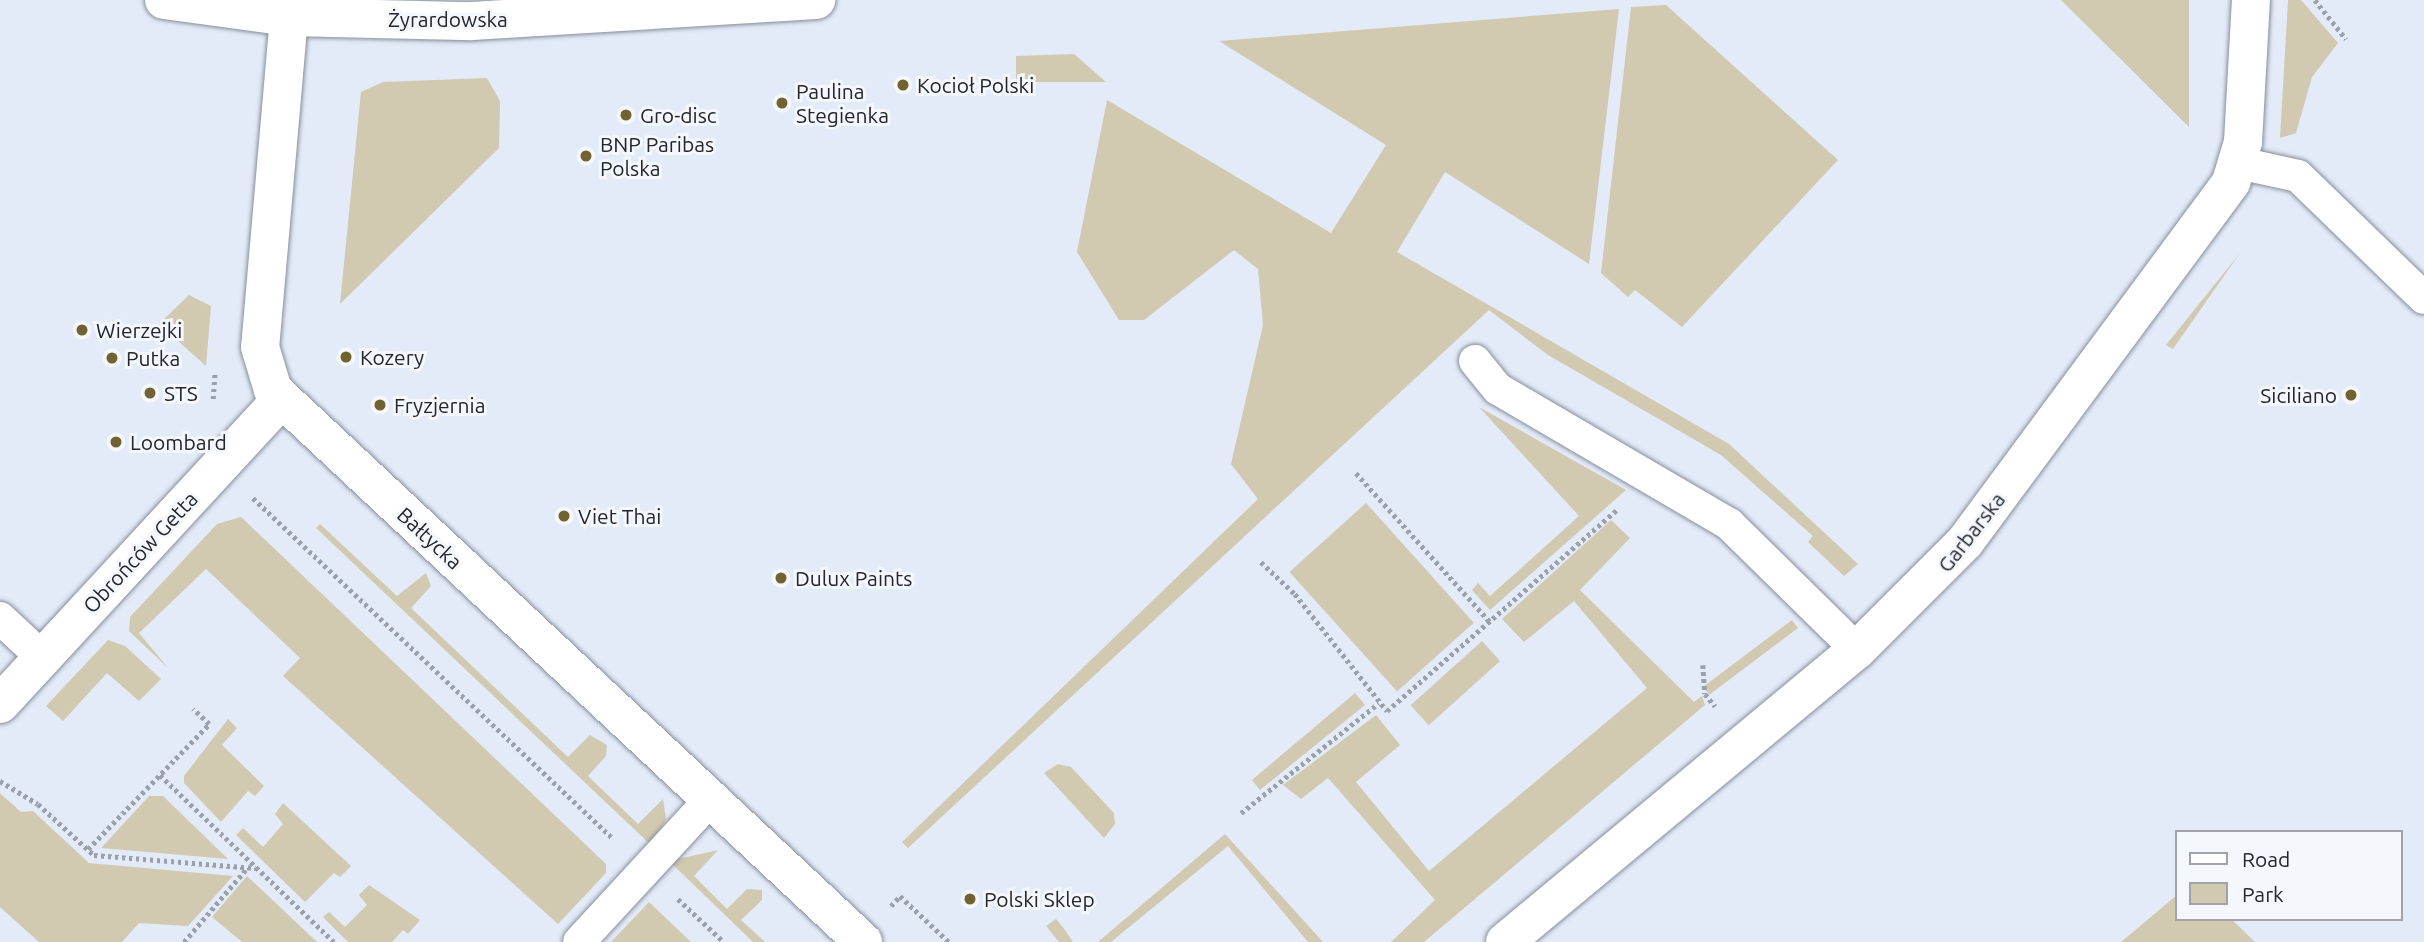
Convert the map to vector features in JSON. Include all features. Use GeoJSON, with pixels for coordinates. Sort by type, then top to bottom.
{"type":"FeatureCollection","features":[{"type":"Feature","properties":{"kind":"street","name":"Żyrardowska"},"geometry":{"type":"LineString","coordinates":[[164,0],[472,21],[816,0]]}},
{"type":"Feature","properties":{"kind":"street","name":"Garbarska"},"geometry":{"type":"LineString","coordinates":[[1505,942],[1857,650],[1965,542],[2217,206],[2239,163],[2251,0]]}},
{"type":"Feature","properties":{"kind":"street","name":"Bałtycka"},"geometry":{"type":"LineString","coordinates":[[291,8],[260,347],[265,377],[281,399],[863,942]]}},
{"type":"Feature","properties":{"kind":"street","name":"Obrońców Getta"},"geometry":{"type":"LineString","coordinates":[[0,704],[281,399]]}},
{"type":"Feature","properties":{"kind":"lane"},"geometry":{"type":"LineString","coordinates":[[2239,163],[2298,176],[2424,298]]}},
{"type":"Feature","properties":{"kind":"lane"},"geometry":{"type":"LineString","coordinates":[[1475,361],[1499,389],[1656,478],[1765,554],[1857,650]]}},
{"type":"Feature","properties":{"kind":"lane"},"geometry":{"type":"LineString","coordinates":[[0,618],[43,658]]}},
{"type":"Feature","properties":{"kind":"lane"},"geometry":{"type":"LineString","coordinates":[[579,942],[710,800]]}},
{"type":"Feature","properties":{"kind":"path"},"geometry":{"type":"LineString","coordinates":[[2315,0],[2346,39]]}},
{"type":"Feature","properties":{"kind":"path"},"geometry":{"type":"LineString","coordinates":[[220,466],[724,942]]}},
{"type":"Feature","properties":{"kind":"path"},"geometry":{"type":"LineString","coordinates":[[1356,473],[1490,622]]}},
{"type":"Feature","properties":{"kind":"path"},"geometry":{"type":"LineString","coordinates":[[1261,562],[1295,594],[1387,711],[1656,478]]}},
{"type":"Feature","properties":{"kind":"path"},"geometry":{"type":"LineString","coordinates":[[1703,665],[1705,694],[1718,709]]}},
{"type":"Feature","properties":{"kind":"path"},"geometry":{"type":"LineString","coordinates":[[1241,813],[1379,703]]}},
{"type":"Feature","properties":{"kind":"path"},"geometry":{"type":"LineString","coordinates":[[88,849],[209,724],[193,709]]}},
{"type":"Feature","properties":{"kind":"path"},"geometry":{"type":"LineString","coordinates":[[160,775],[334,942]]}},
{"type":"Feature","properties":{"kind":"path"},"geometry":{"type":"LineString","coordinates":[[0,781],[38,804],[94,855],[255,868]]}},
{"type":"Feature","properties":{"kind":"path"},"geometry":{"type":"LineString","coordinates":[[184,942],[247,867]]}},
{"type":"Feature","properties":{"kind":"path"},"geometry":{"type":"LineString","coordinates":[[900,896],[948,942]]}},
{"type":"Feature","properties":{"kind":"green space"},"geometry":{"type":"Polygon","coordinates":[[[2061,0],[2189,0],[2189,127],[2061,0]]]}},
{"type":"Feature","properties":{"kind":"green space"},"geometry":{"type":"Polygon","coordinates":[[[2288,0],[2301,0],[2338,43],[2312,77],[2296,133],[2280,138],[2288,0]]]}},
{"type":"Feature","properties":{"kind":"green space"},"geometry":{"type":"Polygon","coordinates":[[[1666,5],[1838,160],[1682,327],[1635,290],[1628,297],[1601,273],[1631,7],[1666,5]]]}},
{"type":"Feature","properties":{"kind":"green space"},"geometry":{"type":"Polygon","coordinates":[[[1619,9],[1589,264],[1445,172],[1397,252],[1729,444],[1858,564],[1844,576],[1808,542],[1813,536],[1721,455],[1548,355],[1489,310],[908,848],[902,842],[1258,499],[1231,464],[1263,325],[1258,269],[1234,250],[1144,320],[1119,320],[1077,252],[1107,100],[1331,233],[1386,145],[1219,41],[1619,9]]]}},
{"type":"Feature","properties":{"kind":"green space"},"geometry":{"type":"Polygon","coordinates":[[[1074,54],[1106,82],[1016,82],[1016,56],[1074,54]]]}},
{"type":"Feature","properties":{"kind":"green space"},"geometry":{"type":"Polygon","coordinates":[[[487,78],[500,101],[499,148],[340,304],[361,92],[383,82],[487,78]]]}},
{"type":"Feature","properties":{"kind":"green space"},"geometry":{"type":"Polygon","coordinates":[[[2240,253],[2173,349],[2166,345],[2240,253]]]}},
{"type":"Feature","properties":{"kind":"green space"},"geometry":{"type":"Polygon","coordinates":[[[189,295],[211,306],[206,366],[159,324],[189,295]]]}},
{"type":"Feature","properties":{"kind":"green space"},"geometry":{"type":"Polygon","coordinates":[[[1479,407],[1626,490],[1490,610],[1472,590],[1478,583],[1490,596],[1579,516],[1479,407]]]}},
{"type":"Feature","properties":{"kind":"green space"},"geometry":{"type":"Polygon","coordinates":[[[1366,503],[1474,623],[1397,692],[1289,572],[1366,503]]]}},
{"type":"Feature","properties":{"kind":"green space"},"geometry":{"type":"Polygon","coordinates":[[[241,517],[606,864],[606,873],[558,924],[283,676],[300,658],[206,569],[139,633],[169,669],[129,631],[130,617],[217,524],[241,517]]]}},
{"type":"Feature","properties":{"kind":"green space"},"geometry":{"type":"Polygon","coordinates":[[[1611,520],[1630,538],[1580,590],[1694,702],[1702,696],[1705,705],[1424,942],[1391,942],[1435,900],[1328,778],[1301,799],[1283,785],[1376,715],[1400,745],[1356,782],[1429,871],[1647,688],[1574,601],[1524,642],[1502,619],[1611,520]]]}},
{"type":"Feature","properties":{"kind":"green space"},"geometry":{"type":"Polygon","coordinates":[[[320,524],[397,596],[426,573],[431,586],[411,608],[568,757],[590,735],[607,745],[606,756],[588,776],[638,824],[663,799],[666,819],[652,846],[316,528],[320,524]]]}},
{"type":"Feature","properties":{"kind":"green space"},"geometry":{"type":"Polygon","coordinates":[[[1792,620],[1798,628],[1709,695],[1703,687],[1792,620]]]}},
{"type":"Feature","properties":{"kind":"green space"},"geometry":{"type":"Polygon","coordinates":[[[108,640],[125,646],[161,679],[139,701],[107,673],[63,721],[46,706],[108,640]]]}},
{"type":"Feature","properties":{"kind":"green space"},"geometry":{"type":"Polygon","coordinates":[[[1482,641],[1500,661],[1429,725],[1411,705],[1482,641]]]}},
{"type":"Feature","properties":{"kind":"green space"},"geometry":{"type":"Polygon","coordinates":[[[1355,693],[1365,705],[1260,790],[1252,780],[1355,693]]]}},
{"type":"Feature","properties":{"kind":"green space"},"geometry":{"type":"Polygon","coordinates":[[[228,719],[237,728],[222,745],[264,786],[255,796],[248,791],[221,822],[184,783],[184,776],[228,719]]]}},
{"type":"Feature","properties":{"kind":"green space"},"geometry":{"type":"Polygon","coordinates":[[[1058,764],[1071,767],[1114,813],[1115,824],[1104,838],[1044,773],[1058,764]]]}},
{"type":"Feature","properties":{"kind":"green space"},"geometry":{"type":"Polygon","coordinates":[[[0,793],[21,812],[33,811],[89,863],[233,876],[188,926],[139,923],[122,942],[39,942],[0,907],[0,793]]]}},
{"type":"Feature","properties":{"kind":"green space"},"geometry":{"type":"Polygon","coordinates":[[[149,796],[163,796],[228,859],[101,848],[149,796]]]}},
{"type":"Feature","properties":{"kind":"green space"},"geometry":{"type":"Polygon","coordinates":[[[283,803],[351,866],[340,877],[334,873],[305,902],[236,835],[243,828],[263,847],[283,824],[275,814],[283,803]]]}},
{"type":"Feature","properties":{"kind":"green space"},"geometry":{"type":"Polygon","coordinates":[[[1225,834],[1323,942],[1308,942],[1228,846],[1111,942],[1098,942],[1225,834]]]}},
{"type":"Feature","properties":{"kind":"green space"},"geometry":{"type":"Polygon","coordinates":[[[718,850],[694,876],[727,909],[747,889],[762,890],[762,900],[741,920],[765,942],[753,942],[669,861],[718,850]]]}},
{"type":"Feature","properties":{"kind":"green space"},"geometry":{"type":"Polygon","coordinates":[[[247,876],[317,942],[242,942],[212,917],[247,876]]]}},
{"type":"Feature","properties":{"kind":"green space"},"geometry":{"type":"Polygon","coordinates":[[[369,885],[420,920],[408,934],[403,930],[392,942],[348,942],[323,917],[329,912],[345,927],[367,905],[359,895],[369,885]]]}},
{"type":"Feature","properties":{"kind":"green space"},"geometry":{"type":"Polygon","coordinates":[[[2176,896],[2176,921],[2233,921],[2255,942],[2121,942],[2176,896]]]}},
{"type":"Feature","properties":{"kind":"green space"},"geometry":{"type":"Polygon","coordinates":[[[649,902],[691,942],[611,942],[649,902]]]}},
{"type":"Feature","properties":{"kind":"green space"},"geometry":{"type":"Polygon","coordinates":[[[1056,919],[1073,942],[1059,942],[1046,926],[1056,919]]]}},
{"type":"Feature","properties":{"kind":"place","name":"Kocioł Polski"},"geometry":{"type":"Point","coordinates":[903,85]}},
{"type":"Feature","properties":{"kind":"place","name":"Paulina Stegienka"},"geometry":{"type":"Point","coordinates":[782,103]}},
{"type":"Feature","properties":{"kind":"place","name":"Gro-disc"},"geometry":{"type":"Point","coordinates":[626,115]}},
{"type":"Feature","properties":{"kind":"place","name":"BNP Paribas Polska"},"geometry":{"type":"Point","coordinates":[586,156]}},
{"type":"Feature","properties":{"kind":"place","name":"Wierzejki"},"geometry":{"type":"Point","coordinates":[82,330]}},
{"type":"Feature","properties":{"kind":"place","name":"Kozery"},"geometry":{"type":"Point","coordinates":[346,357]}},
{"type":"Feature","properties":{"kind":"place","name":"Putka"},"geometry":{"type":"Point","coordinates":[112,358]}},
{"type":"Feature","properties":{"kind":"place","name":"STS"},"geometry":{"type":"Point","coordinates":[150,393]}},
{"type":"Feature","properties":{"kind":"place","name":"Siciliano"},"geometry":{"type":"Point","coordinates":[2351,395]}},
{"type":"Feature","properties":{"kind":"place","name":"Fryzjernia"},"geometry":{"type":"Point","coordinates":[380,405]}},
{"type":"Feature","properties":{"kind":"place","name":"Loombard"},"geometry":{"type":"Point","coordinates":[116,442]}},
{"type":"Feature","properties":{"kind":"place","name":"Viet Thai"},"geometry":{"type":"Point","coordinates":[564,516]}},
{"type":"Feature","properties":{"kind":"place","name":"Dulux Paints"},"geometry":{"type":"Point","coordinates":[781,578]}},
{"type":"Feature","properties":{"kind":"place","name":"Polski Sklep"},"geometry":{"type":"Point","coordinates":[970,899]}}]}
